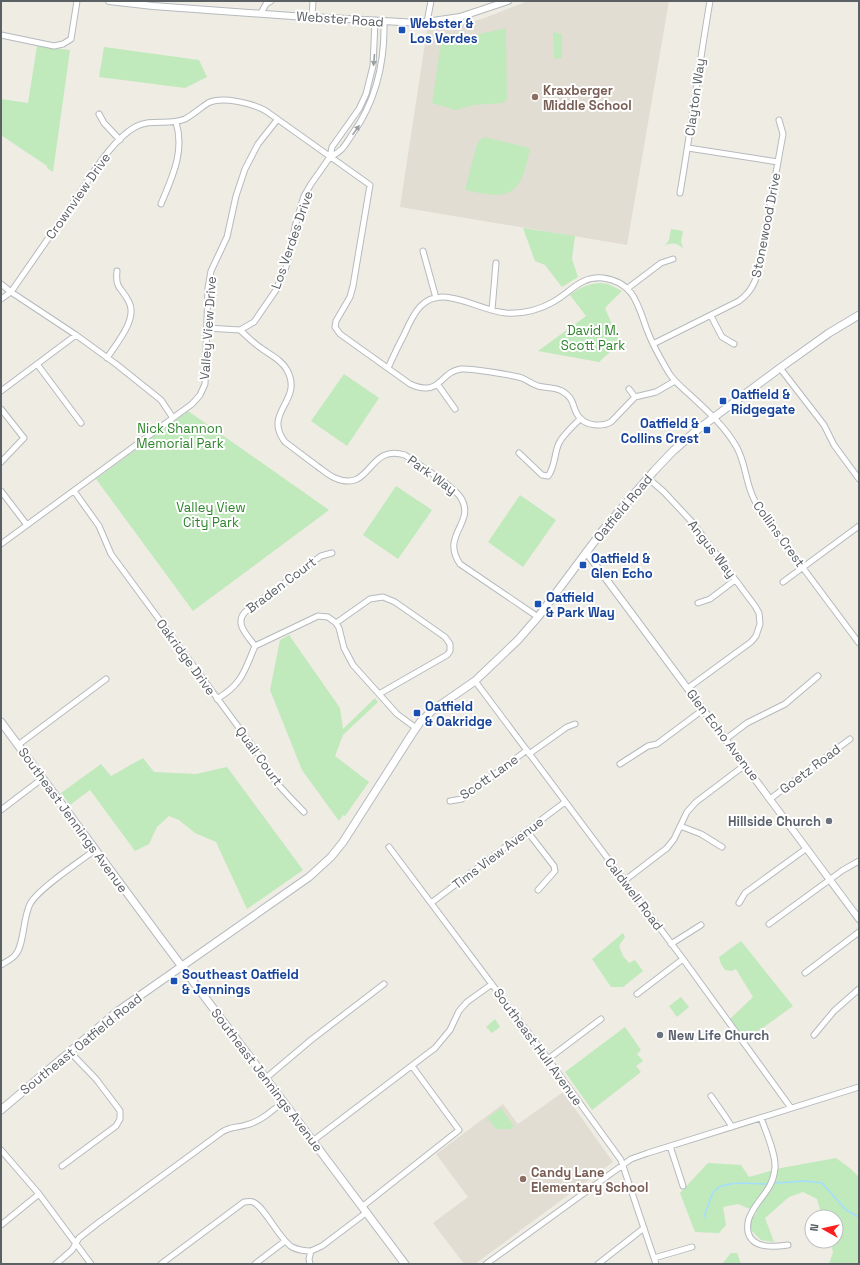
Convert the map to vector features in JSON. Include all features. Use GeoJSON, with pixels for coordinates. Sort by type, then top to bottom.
{"type":"FeatureCollection","features":[{"type":"Feature","properties":{"kind":"main road","name":"Oatfield Road"},"geometry":{"type":"LineString","coordinates":[[363,810],[416,728],[433,710],[475,680],[518,640],[538,617],[586,552],[648,478],[683,442],[780,368],[829,333],[859,315]]}},
{"type":"Feature","properties":{"kind":"main road","name":"Southeast Jennings Avenue"},"geometry":{"type":"LineString","coordinates":[[1,722],[181,966],[314,1140],[405,1264]]}},
{"type":"Feature","properties":{"kind":"main road","name":"Southeast Oatfield Road"},"geometry":{"type":"LineString","coordinates":[[1,1110],[118,1011],[320,868],[338,848],[363,810]]}},
{"type":"Feature","properties":{"kind":"street"},"geometry":{"type":"LineString","coordinates":[[1,35],[54,46],[63,44],[71,39],[77,1]]}},
{"type":"Feature","properties":{"kind":"street","name":"Webster Road"},"geometry":{"type":"LineString","coordinates":[[109,1],[193,9],[312,17],[375,21],[428,22],[460,17],[508,1]]}},
{"type":"Feature","properties":{"kind":"street"},"geometry":{"type":"LineString","coordinates":[[261,13],[266,4],[270,1]]}},
{"type":"Feature","properties":{"kind":"street"},"geometry":{"type":"LineString","coordinates":[[312,17],[313,1]]}},
{"type":"Feature","properties":{"kind":"street"},"geometry":{"type":"LineString","coordinates":[[428,22],[431,1]]}},
{"type":"Feature","properties":{"kind":"street","name":"Clayton Way"},"geometry":{"type":"LineString","coordinates":[[680,193],[693,118],[696,84],[710,1]]}},
{"type":"Feature","properties":{"kind":"street","name":"Los Verdes Drive"},"geometry":{"type":"LineString","coordinates":[[240,330],[254,322],[276,290],[286,267],[304,196],[330,157],[332,147],[359,109],[366,94],[373,66],[375,21]]}},
{"type":"Feature","properties":{"kind":"street","name":"Los Verdes Drive"},"geometry":{"type":"LineString","coordinates":[[330,157],[340,153],[368,109],[375,92],[384,49],[384,21]]}},
{"type":"Feature","properties":{"kind":"street","name":"Crownview Drive"},"geometry":{"type":"LineString","coordinates":[[11,292],[104,156],[134,128],[143,123],[176,122],[185,119],[214,100],[245,103],[258,106],[370,185],[353,286],[350,297],[336,321],[335,327],[340,334],[388,368]]}},
{"type":"Feature","properties":{"kind":"street"},"geometry":{"type":"LineString","coordinates":[[98,114],[120,140]]}},
{"type":"Feature","properties":{"kind":"street","name":"Valley View Drive"},"geometry":{"type":"LineString","coordinates":[[1,544],[196,401],[204,388],[209,278],[213,266],[227,238],[236,196],[245,169],[258,144],[277,120]]}},
{"type":"Feature","properties":{"kind":"street"},"geometry":{"type":"LineString","coordinates":[[778,162],[783,134],[779,120]]}},
{"type":"Feature","properties":{"kind":"street"},"geometry":{"type":"LineString","coordinates":[[161,204],[177,162],[179,142],[176,122]]}},
{"type":"Feature","properties":{"kind":"street","name":"Stonewood Drive"},"geometry":{"type":"LineString","coordinates":[[653,344],[738,301],[747,294],[755,284],[778,162],[688,148]]}},
{"type":"Feature","properties":{"kind":"street"},"geometry":{"type":"LineString","coordinates":[[423,251],[436,298]]}},
{"type":"Feature","properties":{"kind":"street"},"geometry":{"type":"LineString","coordinates":[[673,259],[661,262],[628,288],[612,280],[603,278],[592,279],[575,285],[555,301],[536,310],[515,313],[492,310],[451,298],[436,298],[424,303],[415,312],[388,368],[410,384],[417,387],[429,388],[438,385],[452,372],[462,369],[522,378],[536,385],[561,390],[571,399],[575,411],[580,419],[598,426],[606,425],[635,397],[656,392],[675,381]]}},
{"type":"Feature","properties":{"kind":"street"},"geometry":{"type":"LineString","coordinates":[[492,310],[496,263]]}},
{"type":"Feature","properties":{"kind":"street"},"geometry":{"type":"LineString","coordinates":[[107,358],[130,321],[131,315],[130,302],[116,282],[117,271]]}},
{"type":"Feature","properties":{"kind":"street"},"geometry":{"type":"LineString","coordinates":[[1,284],[107,358],[161,400],[173,418]]}},
{"type":"Feature","properties":{"kind":"street","name":"Collins Crest"},"geometry":{"type":"LineString","coordinates":[[628,288],[640,309],[653,344],[666,369],[675,381],[721,424],[741,456],[751,492],[759,508],[859,643]]}},
{"type":"Feature","properties":{"kind":"street"},"geometry":{"type":"LineString","coordinates":[[1,299],[11,292]]}},
{"type":"Feature","properties":{"kind":"street"},"geometry":{"type":"LineString","coordinates":[[711,316],[722,337],[734,344]]}},
{"type":"Feature","properties":{"kind":"street"},"geometry":{"type":"LineString","coordinates":[[207,328],[240,330]]}},
{"type":"Feature","properties":{"kind":"street","name":"Park Way"},"geometry":{"type":"LineString","coordinates":[[240,330],[252,342],[275,357],[287,370],[291,381],[290,396],[277,421],[277,427],[280,435],[285,442],[330,475],[341,480],[353,480],[359,478],[365,474],[376,460],[384,454],[397,453],[411,459],[458,493],[463,502],[465,514],[464,520],[457,532],[454,544],[455,555],[460,564],[538,617]]}},
{"type":"Feature","properties":{"kind":"street"},"geometry":{"type":"LineString","coordinates":[[1,391],[76,336]]}},
{"type":"Feature","properties":{"kind":"street"},"geometry":{"type":"LineString","coordinates":[[37,364],[81,423]]}},
{"type":"Feature","properties":{"kind":"street"},"geometry":{"type":"LineString","coordinates":[[780,368],[824,425],[834,445],[859,479]]}},
{"type":"Feature","properties":{"kind":"street"},"geometry":{"type":"LineString","coordinates":[[438,385],[455,409]]}},
{"type":"Feature","properties":{"kind":"street"},"geometry":{"type":"LineString","coordinates":[[629,388],[635,397]]}},
{"type":"Feature","properties":{"kind":"street"},"geometry":{"type":"LineString","coordinates":[[1,408],[24,438],[1,462]]}},
{"type":"Feature","properties":{"kind":"street"},"geometry":{"type":"LineString","coordinates":[[519,453],[542,475],[548,476],[552,472],[556,450],[560,442],[580,419]]}},
{"type":"Feature","properties":{"kind":"street","name":"Angus Way"},"geometry":{"type":"LineString","coordinates":[[648,478],[664,492],[693,523],[759,612],[760,619],[758,630],[752,642],[688,688]]}},
{"type":"Feature","properties":{"kind":"street"},"geometry":{"type":"LineString","coordinates":[[1,491],[27,525]]}},
{"type":"Feature","properties":{"kind":"street","name":"Oakridge Drive"},"geometry":{"type":"LineString","coordinates":[[74,491],[99,526],[111,554],[217,699],[226,694],[238,682],[247,667],[255,646]]}},
{"type":"Feature","properties":{"kind":"street"},"geometry":{"type":"LineString","coordinates":[[783,582],[859,526]]}},
{"type":"Feature","properties":{"kind":"street","name":"Glen Echo Avenue"},"geometry":{"type":"LineString","coordinates":[[586,552],[859,919]]}},
{"type":"Feature","properties":{"kind":"street","name":"Braden Court"},"geometry":{"type":"LineString","coordinates":[[255,646],[242,627],[240,622],[241,616],[321,556],[332,553]]}},
{"type":"Feature","properties":{"kind":"street"},"geometry":{"type":"LineString","coordinates":[[698,603],[710,599],[735,580]]}},
{"type":"Feature","properties":{"kind":"street"},"geometry":{"type":"LineString","coordinates":[[336,623],[370,599],[383,597],[395,602],[445,637],[450,644],[450,651],[447,655],[379,694]]}},
{"type":"Feature","properties":{"kind":"street"},"geometry":{"type":"LineString","coordinates":[[255,646],[318,616],[328,617],[336,623],[339,628],[349,660],[397,714],[416,728]]}},
{"type":"Feature","properties":{"kind":"street"},"geometry":{"type":"LineString","coordinates":[[726,739],[747,723],[785,704],[818,676]]}},
{"type":"Feature","properties":{"kind":"street"},"geometry":{"type":"LineString","coordinates":[[18,744],[106,678]]}},
{"type":"Feature","properties":{"kind":"street","name":"Caldwell Road"},"geometry":{"type":"LineString","coordinates":[[475,680],[672,944],[791,1108]]}},
{"type":"Feature","properties":{"kind":"street","name":"Quail Court"},"geometry":{"type":"LineString","coordinates":[[217,699],[262,759],[266,769],[273,779],[304,812]]}},
{"type":"Feature","properties":{"kind":"street"},"geometry":{"type":"LineString","coordinates":[[620,764],[648,746],[657,744],[704,709]]}},
{"type":"Feature","properties":{"kind":"street","name":"Scott Lane"},"geometry":{"type":"LineString","coordinates":[[450,801],[462,799],[528,752],[567,727],[575,724]]}},
{"type":"Feature","properties":{"kind":"street","name":"Goetz Road"},"geometry":{"type":"LineString","coordinates":[[770,798],[850,739]]}},
{"type":"Feature","properties":{"kind":"street"},"geometry":{"type":"LineString","coordinates":[[624,881],[667,848],[674,839],[687,812],[696,802],[745,765]]}},
{"type":"Feature","properties":{"kind":"street"},"geometry":{"type":"LineString","coordinates":[[1,810],[43,778]]}},
{"type":"Feature","properties":{"kind":"street","name":"Tims View Avenue"},"geometry":{"type":"LineString","coordinates":[[431,903],[566,802]]}},
{"type":"Feature","properties":{"kind":"street"},"geometry":{"type":"LineString","coordinates":[[680,826],[701,834],[722,847]]}},
{"type":"Feature","properties":{"kind":"street"},"geometry":{"type":"LineString","coordinates":[[527,831],[554,866],[555,871],[538,890]]}},
{"type":"Feature","properties":{"kind":"street","name":"Southeast Hull Avenue"},"geometry":{"type":"LineString","coordinates":[[389,847],[548,1059],[621,1160],[655,1261]]}},
{"type":"Feature","properties":{"kind":"street"},"geometry":{"type":"LineString","coordinates":[[739,903],[745,893],[807,848]]}},
{"type":"Feature","properties":{"kind":"street"},"geometry":{"type":"LineString","coordinates":[[1,965],[16,955],[26,913],[30,904],[39,892],[95,850]]}},
{"type":"Feature","properties":{"kind":"street"},"geometry":{"type":"LineString","coordinates":[[770,924],[830,880],[859,861]]}},
{"type":"Feature","properties":{"kind":"street"},"geometry":{"type":"LineString","coordinates":[[672,944],[701,925]]}},
{"type":"Feature","properties":{"kind":"street"},"geometry":{"type":"LineString","coordinates":[[805,973],[859,932]]}},
{"type":"Feature","properties":{"kind":"street"},"geometry":{"type":"LineString","coordinates":[[637,994],[683,959]]}},
{"type":"Feature","properties":{"kind":"street"},"geometry":{"type":"LineString","coordinates":[[266,1078],[311,1040],[384,984]]}},
{"type":"Feature","properties":{"kind":"street"},"geometry":{"type":"LineString","coordinates":[[314,1140],[435,1048],[450,1030],[459,1011],[467,1002],[492,984]]}},
{"type":"Feature","properties":{"kind":"street"},"geometry":{"type":"LineString","coordinates":[[814,1035],[834,1011],[859,989]]}},
{"type":"Feature","properties":{"kind":"street"},"geometry":{"type":"LineString","coordinates":[[548,1059],[601,1019]]}},
{"type":"Feature","properties":{"kind":"street"},"geometry":{"type":"LineString","coordinates":[[62,1166],[116,1126],[120,1119],[120,1111],[96,1080],[69,1052]]}},
{"type":"Feature","properties":{"kind":"street"},"geometry":{"type":"LineString","coordinates":[[161,1264],[244,1202],[249,1201],[258,1206],[285,1241],[298,1250],[310,1251],[322,1246],[459,1130],[412,1066]]}},
{"type":"Feature","properties":{"kind":"street"},"geometry":{"type":"LineString","coordinates":[[486,1264],[623,1165],[641,1155],[859,1086]]}},
{"type":"Feature","properties":{"kind":"street"},"geometry":{"type":"LineString","coordinates":[[711,1096],[732,1127]]}},
{"type":"Feature","properties":{"kind":"street"},"geometry":{"type":"LineString","coordinates":[[56,1264],[72,1250],[79,1238],[222,1132],[232,1127],[246,1126],[256,1121],[284,1101]]}},
{"type":"Feature","properties":{"kind":"street"},"geometry":{"type":"LineString","coordinates":[[761,1118],[774,1159],[775,1167],[770,1187],[751,1213],[748,1221],[749,1234],[752,1240],[763,1246],[788,1245]]}},
{"type":"Feature","properties":{"kind":"street"},"geometry":{"type":"LineString","coordinates":[[670,1146],[683,1186]]}},
{"type":"Feature","properties":{"kind":"street"},"geometry":{"type":"LineString","coordinates":[[1,1150],[39,1194],[91,1264]]}},
{"type":"Feature","properties":{"kind":"street"},"geometry":{"type":"LineString","coordinates":[[1,1225],[39,1194]]}},
{"type":"Feature","properties":{"kind":"street"},"geometry":{"type":"LineString","coordinates":[[598,1264],[644,1228]]}},
{"type":"Feature","properties":{"kind":"street"},"geometry":{"type":"LineString","coordinates":[[255,1264],[285,1241]]}},
{"type":"Feature","properties":{"kind":"street"},"geometry":{"type":"LineString","coordinates":[[655,1261],[692,1247]]}},
{"type":"Feature","properties":{"kind":"street"},"geometry":{"type":"LineString","coordinates":[[310,1251],[310,1264]]}},
{"type":"Feature","properties":{"kind":"shaded area","name":"Kraxberger Middle School"},"geometry":{"type":"Polygon","coordinates":[[[528,1],[669,1],[627,245],[400,207],[427,30],[459,25],[482,19],[528,1]]]}},
{"type":"Feature","properties":{"kind":"shaded area","name":"Candy Lane Elementary School"},"geometry":{"type":"Polygon","coordinates":[[[563,1092],[613,1162],[475,1264],[464,1264],[433,1223],[468,1197],[436,1154],[503,1104],[518,1124],[563,1092]]]}},
{"type":"Feature","properties":{"kind":"green space"},"geometry":{"type":"Polygon","coordinates":[[[506,28],[507,99],[503,103],[474,105],[456,110],[432,103],[441,43],[506,28]]]}},
{"type":"Feature","properties":{"kind":"green space"},"geometry":{"type":"Polygon","coordinates":[[[553,32],[562,34],[562,58],[554,59],[553,32]]]}},
{"type":"Feature","properties":{"kind":"green space"},"geometry":{"type":"Polygon","coordinates":[[[37,46],[70,50],[53,172],[47,168],[47,166],[1,135],[1,99],[28,103],[37,46]]]}},
{"type":"Feature","properties":{"kind":"green space"},"geometry":{"type":"Polygon","coordinates":[[[104,47],[199,60],[207,77],[185,88],[99,77],[104,47]]]}},
{"type":"Feature","properties":{"kind":"green space"},"geometry":{"type":"Polygon","coordinates":[[[484,137],[530,148],[523,176],[518,185],[512,191],[494,195],[465,190],[477,144],[484,137]]]}},
{"type":"Feature","properties":{"kind":"green space","name":"David M. Scott Park"},"geometry":{"type":"Polygon","coordinates":[[[523,228],[575,236],[572,259],[578,277],[562,287],[545,265],[535,261],[523,228]]]}},
{"type":"Feature","properties":{"kind":"green space"},"geometry":{"type":"Polygon","coordinates":[[[671,229],[683,231],[681,241],[683,249],[679,245],[674,244],[665,246],[669,240],[671,229]]]}},
{"type":"Feature","properties":{"kind":"green space","name":"David M. Scott Park"},"geometry":{"type":"Polygon","coordinates":[[[600,283],[608,284],[622,291],[605,308],[620,343],[599,362],[538,351],[586,316],[570,295],[584,286],[600,283]]]}},
{"type":"Feature","properties":{"kind":"green space"},"geometry":{"type":"Polygon","coordinates":[[[344,374],[379,398],[347,446],[311,421],[344,374]]]}},
{"type":"Feature","properties":{"kind":"green space","name":"Valley View City Park"},"geometry":{"type":"Polygon","coordinates":[[[188,411],[329,510],[193,611],[96,479],[188,411]]]}},
{"type":"Feature","properties":{"kind":"green space"},"geometry":{"type":"Polygon","coordinates":[[[396,486],[432,510],[398,559],[363,535],[396,486]]]}},
{"type":"Feature","properties":{"kind":"green space"},"geometry":{"type":"Polygon","coordinates":[[[520,495],[556,520],[523,567],[488,542],[520,495]]]}},
{"type":"Feature","properties":{"kind":"green space"},"geometry":{"type":"Polygon","coordinates":[[[289,635],[340,708],[343,729],[375,698],[378,702],[343,735],[335,756],[369,782],[345,816],[343,815],[339,821],[302,770],[270,690],[280,640],[289,635]]]}},
{"type":"Feature","properties":{"kind":"green space"},"geometry":{"type":"Polygon","coordinates":[[[143,758],[154,772],[196,774],[227,767],[303,870],[247,909],[216,842],[195,833],[179,820],[169,816],[157,827],[149,844],[135,851],[90,790],[70,805],[61,793],[101,764],[111,776],[143,758]]]}},
{"type":"Feature","properties":{"kind":"green space"},"geometry":{"type":"Polygon","coordinates":[[[623,933],[625,937],[619,946],[623,956],[629,963],[635,960],[643,971],[623,987],[611,987],[592,959],[623,933]]]}},
{"type":"Feature","properties":{"kind":"green space"},"geometry":{"type":"Polygon","coordinates":[[[741,941],[793,1006],[746,1040],[730,1019],[753,997],[736,969],[732,971],[725,970],[719,957],[741,941]]]}},
{"type":"Feature","properties":{"kind":"green space"},"geometry":{"type":"Polygon","coordinates":[[[681,997],[689,1007],[677,1017],[669,1006],[681,997]]]}},
{"type":"Feature","properties":{"kind":"green space"},"geometry":{"type":"Polygon","coordinates":[[[495,1019],[500,1027],[492,1033],[486,1027],[495,1019]]]}},
{"type":"Feature","properties":{"kind":"green space"},"geometry":{"type":"Polygon","coordinates":[[[625,1027],[641,1050],[637,1054],[643,1061],[636,1066],[641,1072],[592,1110],[565,1072],[625,1027]]]}},
{"type":"Feature","properties":{"kind":"green space"},"geometry":{"type":"Polygon","coordinates":[[[501,1108],[514,1126],[510,1129],[496,1129],[487,1118],[501,1108]]]}},
{"type":"Feature","properties":{"kind":"green space"},"geometry":{"type":"Polygon","coordinates":[[[836,1158],[859,1177],[859,1264],[829,1264],[833,1252],[832,1249],[844,1249],[844,1209],[820,1209],[817,1199],[803,1192],[789,1197],[765,1218],[774,1242],[761,1240],[751,1230],[751,1221],[757,1212],[738,1204],[723,1207],[726,1225],[719,1233],[695,1232],[680,1193],[708,1163],[741,1165],[749,1177],[781,1168],[836,1158]]]}},
{"type":"Feature","properties":{"kind":"green space"},"geometry":{"type":"Polygon","coordinates":[[[731,1253],[737,1253],[741,1264],[722,1264],[731,1253]]]}},
{"type":"Feature","properties":{"kind":"waterway"},"geometry":{"type":"LineString","coordinates":[[776,1183],[805,1181],[822,1183],[846,1210],[859,1217]]}},
{"type":"Feature","properties":{"kind":"waterway"},"geometry":{"type":"LineString","coordinates":[[704,1217],[713,1193],[717,1189],[737,1183],[767,1184]]}},
{"type":"Feature","properties":{"kind":"place","name":"Webster & Los Verdes"},"geometry":{"type":"Point","coordinates":[402,30]}},
{"type":"Feature","properties":{"kind":"place","name":"Kraxberger Middle School"},"geometry":{"type":"Point","coordinates":[535,97]}},
{"type":"Feature","properties":{"kind":"place","name":"Oatfield & Ridgegate"},"geometry":{"type":"Point","coordinates":[723,401]}},
{"type":"Feature","properties":{"kind":"place","name":"Oatfield & Collins Crest"},"geometry":{"type":"Point","coordinates":[707,430]}},
{"type":"Feature","properties":{"kind":"place","name":"Oatfield & Glen Echo"},"geometry":{"type":"Point","coordinates":[583,565]}},
{"type":"Feature","properties":{"kind":"place","name":"Oatfield & Park Way"},"geometry":{"type":"Point","coordinates":[538,604]}},
{"type":"Feature","properties":{"kind":"place","name":"Oatfield & Oakridge"},"geometry":{"type":"Point","coordinates":[417,713]}},
{"type":"Feature","properties":{"kind":"place","name":"Hillside Church"},"geometry":{"type":"Point","coordinates":[829,821]}},
{"type":"Feature","properties":{"kind":"place","name":"Southeast Oatfield & Jennings"},"geometry":{"type":"Point","coordinates":[174,981]}},
{"type":"Feature","properties":{"kind":"place","name":"New Life Church"},"geometry":{"type":"Point","coordinates":[660,1035]}},
{"type":"Feature","properties":{"kind":"place","name":"Candy Lane Elementary School"},"geometry":{"type":"Point","coordinates":[523,1179]}},
{"type":"Feature","properties":{"kind":"park label","name":"Nick Shannon Memorial Park"},"geometry":{"type":"Point","coordinates":[180,436]}}]}
